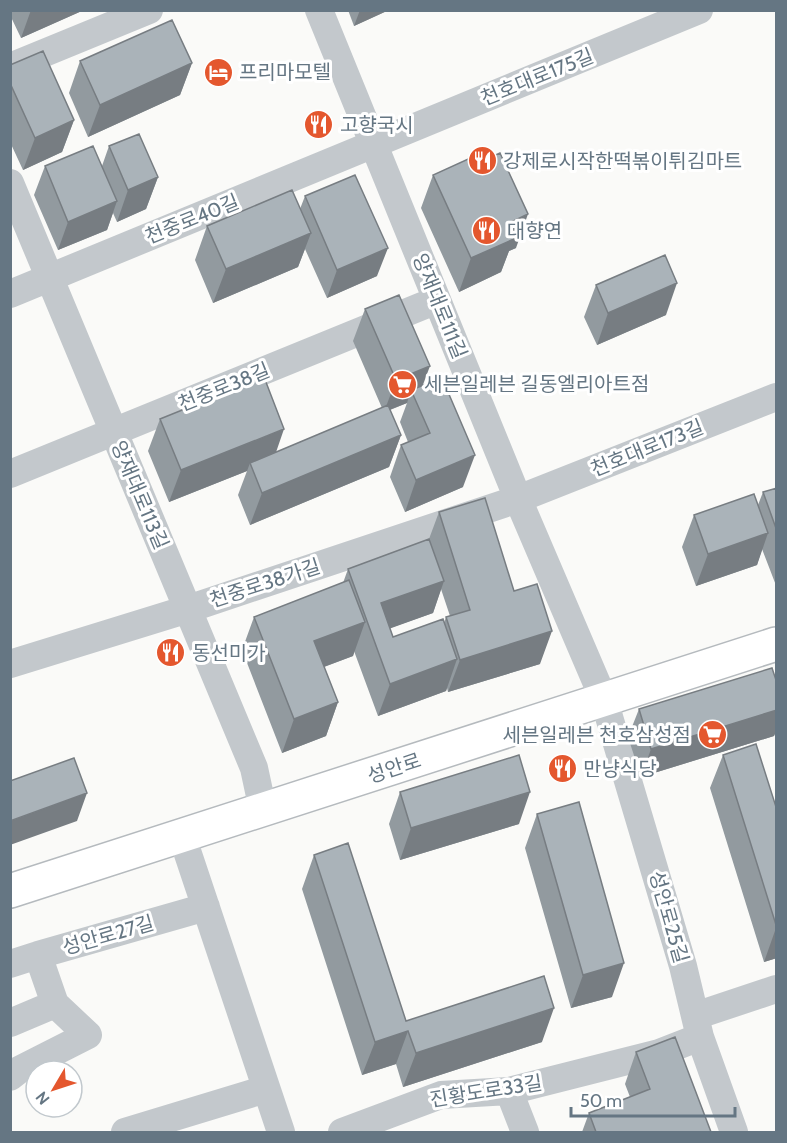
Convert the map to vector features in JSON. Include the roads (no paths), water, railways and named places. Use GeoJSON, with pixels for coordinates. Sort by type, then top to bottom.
{"type":"FeatureCollection","features":[{"type":"Feature","properties":{"kind":"main road","name":"성안로"},"geometry":{"type":"LineString","coordinates":[[10,891],[777,644]]}},
{"type":"Feature","properties":{"kind":"street"},"geometry":{"type":"LineString","coordinates":[[10,67],[149,10]]}},
{"type":"Feature","properties":{"kind":"street","name":"양재대로111길"},"geometry":{"type":"LineString","coordinates":[[319,10],[518,500],[604,700]]}},
{"type":"Feature","properties":{"kind":"street","name":"천호대로175길"},"geometry":{"type":"LineString","coordinates":[[374,144],[699,10]]}},
{"type":"Feature","properties":{"kind":"street","name":"천중로40길"},"geometry":{"type":"LineString","coordinates":[[10,294],[374,144]]}},
{"type":"Feature","properties":{"kind":"street","name":"양재대로113길"},"geometry":{"type":"LineString","coordinates":[[10,183],[254,768],[263,810]]}},
{"type":"Feature","properties":{"kind":"street","name":"천중로38길"},"geometry":{"type":"LineString","coordinates":[[10,474],[437,300]]}},
{"type":"Feature","properties":{"kind":"street","name":"천호대로173길"},"geometry":{"type":"LineString","coordinates":[[518,500],[777,397]]}},
{"type":"Feature","properties":{"kind":"street","name":"천중로38가길"},"geometry":{"type":"LineString","coordinates":[[10,664],[188,609],[518,500]]}},
{"type":"Feature","properties":{"kind":"street","name":"성안로25길"},"geometry":{"type":"LineString","coordinates":[[604,700],[684,966],[698,1026],[734,1132]]}},
{"type":"Feature","properties":{"kind":"street"},"geometry":{"type":"LineString","coordinates":[[182,836],[281,1132]]}},
{"type":"Feature","properties":{"kind":"street","name":"성안로27길"},"geometry":{"type":"LineString","coordinates":[[10,964],[206,907]]}},
{"type":"Feature","properties":{"kind":"street"},"geometry":{"type":"LineString","coordinates":[[10,1077],[88,1035],[55,1004],[38,955]]}},
{"type":"Feature","properties":{"kind":"street","name":"진황도로33길"},"geometry":{"type":"LineString","coordinates":[[342,1132],[441,1095],[509,1091],[659,1053],[698,1026],[775,993]]}},
{"type":"Feature","properties":{"kind":"street"},"geometry":{"type":"LineString","coordinates":[[10,1023],[55,1004]]}},
{"type":"Feature","properties":{"kind":"street"},"geometry":{"type":"LineString","coordinates":[[125,1132],[266,1089]]}},
{"type":"Feature","properties":{"kind":"street"},"geometry":{"type":"LineString","coordinates":[[509,1091],[525,1132]]}},
{"type":"Feature","properties":{"kind":"place","name":"프리마모텔"},"geometry":{"type":"Point","coordinates":[218,72]}},
{"type":"Feature","properties":{"kind":"place","name":"고향국시"},"geometry":{"type":"Point","coordinates":[319,125]}},
{"type":"Feature","properties":{"kind":"place","name":"강제로시작한떡볶이튀김마트"},"geometry":{"type":"Point","coordinates":[482,161]}},
{"type":"Feature","properties":{"kind":"place","name":"대향연"},"geometry":{"type":"Point","coordinates":[486,231]}},
{"type":"Feature","properties":{"kind":"place","name":"세븐일레븐 길동엘리아트점"},"geometry":{"type":"Point","coordinates":[403,384]}},
{"type":"Feature","properties":{"kind":"place","name":"동선미가"},"geometry":{"type":"Point","coordinates":[171,653]}},
{"type":"Feature","properties":{"kind":"place","name":"세븐일레븐 천호삼성점"},"geometry":{"type":"Point","coordinates":[712,735]}},
{"type":"Feature","properties":{"kind":"place","name":"만냥식당"},"geometry":{"type":"Point","coordinates":[562,769]}}]}
